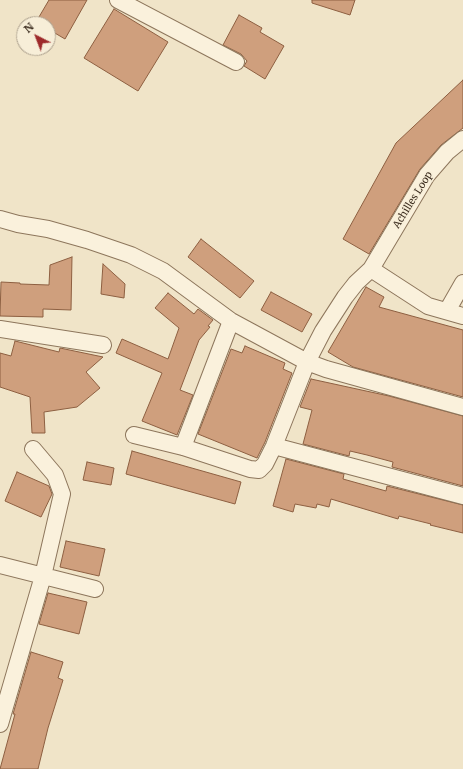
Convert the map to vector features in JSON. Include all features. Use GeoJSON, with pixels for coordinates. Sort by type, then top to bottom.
{"type":"FeatureCollection","features":[{"type":"Feature","properties":{"kind":"street"},"geometry":{"type":"LineString","coordinates":[[118,0],[236,62]]}},
{"type":"Feature","properties":{"kind":"street","name":"Achilles Loop"},"geometry":{"type":"LineString","coordinates":[[183,447],[250,469],[259,470],[265,464],[274,446],[307,362],[323,332],[345,297],[356,283],[372,269],[427,175],[447,152],[463,140]]}},
{"type":"Feature","properties":{"kind":"street"},"geometry":{"type":"LineString","coordinates":[[0,219],[18,224],[48,229],[131,255],[163,271],[231,321],[307,362],[333,371],[463,407]]}},
{"type":"Feature","properties":{"kind":"street"},"geometry":{"type":"LineString","coordinates":[[372,269],[428,306],[463,316]]}},
{"type":"Feature","properties":{"kind":"street"},"geometry":{"type":"LineString","coordinates":[[447,311],[463,283]]}},
{"type":"Feature","properties":{"kind":"street"},"geometry":{"type":"LineString","coordinates":[[134,435],[183,447],[231,321]]}},
{"type":"Feature","properties":{"kind":"street"},"geometry":{"type":"LineString","coordinates":[[0,328],[103,345]]}},
{"type":"Feature","properties":{"kind":"street"},"geometry":{"type":"LineString","coordinates":[[274,446],[463,496]]}},
{"type":"Feature","properties":{"kind":"street"},"geometry":{"type":"LineString","coordinates":[[0,724],[43,576],[62,494],[55,475],[33,449]]}},
{"type":"Feature","properties":{"kind":"street"},"geometry":{"type":"LineString","coordinates":[[0,564],[95,589]]}},
{"type":"Feature","properties":{"kind":"building"},"geometry":{"type":"Polygon","coordinates":[[[49,0],[87,0],[65,39],[56,34],[56,16],[40,16],[49,0]]]}},
{"type":"Feature","properties":{"kind":"building"},"geometry":{"type":"Polygon","coordinates":[[[312,0],[355,0],[350,15],[312,3],[312,0]]]}},
{"type":"Feature","properties":{"kind":"building"},"geometry":{"type":"Polygon","coordinates":[[[114,9],[168,42],[138,91],[84,58],[114,9]]]}},
{"type":"Feature","properties":{"kind":"building"},"geometry":{"type":"Polygon","coordinates":[[[239,15],[262,28],[260,32],[284,46],[265,79],[244,66],[247,61],[241,54],[223,45],[239,15]]]}},
{"type":"Feature","properties":{"kind":"building"},"geometry":{"type":"Polygon","coordinates":[[[463,80],[463,128],[441,145],[420,169],[369,254],[343,239],[396,143],[463,80]]]}},
{"type":"Feature","properties":{"kind":"building"},"geometry":{"type":"Polygon","coordinates":[[[201,239],[254,281],[240,298],[188,257],[201,239]]]}},
{"type":"Feature","properties":{"kind":"building"},"geometry":{"type":"Polygon","coordinates":[[[72,257],[71,310],[43,309],[43,317],[0,316],[1,282],[49,285],[50,265],[72,257]]]}},
{"type":"Feature","properties":{"kind":"building"},"geometry":{"type":"Polygon","coordinates":[[[103,264],[125,284],[124,298],[101,294],[103,264]]]}},
{"type":"Feature","properties":{"kind":"building"},"geometry":{"type":"Polygon","coordinates":[[[366,287],[384,297],[379,307],[463,330],[463,397],[353,367],[328,352],[366,287]]]}},
{"type":"Feature","properties":{"kind":"building"},"geometry":{"type":"Polygon","coordinates":[[[271,292],[312,314],[302,332],[261,310],[271,292]]]}},
{"type":"Feature","properties":{"kind":"building"},"geometry":{"type":"Polygon","coordinates":[[[168,293],[194,314],[198,309],[213,320],[208,326],[210,327],[199,340],[180,390],[193,395],[177,435],[142,421],[162,373],[116,353],[122,339],[168,359],[179,328],[155,308],[168,293]]]}},
{"type":"Feature","properties":{"kind":"building"},"geometry":{"type":"Polygon","coordinates":[[[15,341],[59,352],[60,348],[103,357],[86,372],[100,388],[77,407],[44,412],[45,433],[32,433],[30,397],[0,387],[0,353],[11,356],[15,341]]]}},
{"type":"Feature","properties":{"kind":"building"},"geometry":{"type":"Polygon","coordinates":[[[245,346],[285,363],[283,369],[292,373],[265,442],[257,458],[198,434],[231,349],[242,353],[245,346]]]}},
{"type":"Feature","properties":{"kind":"building"},"geometry":{"type":"Polygon","coordinates":[[[311,379],[389,396],[463,416],[463,486],[392,467],[393,462],[367,455],[350,451],[349,456],[303,444],[312,410],[300,407],[311,379]]]}},
{"type":"Feature","properties":{"kind":"building"},"geometry":{"type":"Polygon","coordinates":[[[132,451],[241,482],[235,504],[126,474],[132,451]]]}},
{"type":"Feature","properties":{"kind":"building"},"geometry":{"type":"Polygon","coordinates":[[[286,459],[344,474],[343,479],[386,491],[387,486],[463,505],[463,533],[399,516],[398,519],[331,499],[329,507],[317,504],[316,508],[295,504],[293,512],[273,506],[286,459]]]}},
{"type":"Feature","properties":{"kind":"building"},"geometry":{"type":"Polygon","coordinates":[[[87,462],[114,468],[111,485],[83,480],[87,462]]]}},
{"type":"Feature","properties":{"kind":"building"},"geometry":{"type":"Polygon","coordinates":[[[17,472],[49,486],[52,494],[41,517],[5,501],[17,472]]]}},
{"type":"Feature","properties":{"kind":"building"},"geometry":{"type":"Polygon","coordinates":[[[66,541],[105,549],[99,576],[60,567],[66,541]]]}},
{"type":"Feature","properties":{"kind":"building"},"geometry":{"type":"Polygon","coordinates":[[[48,593],[87,602],[79,634],[39,624],[48,593]]]}},
{"type":"Feature","properties":{"kind":"building"},"geometry":{"type":"Polygon","coordinates":[[[31,652],[63,662],[58,678],[63,680],[48,728],[38,769],[0,769],[15,714],[13,714],[31,652]]]}}]}
